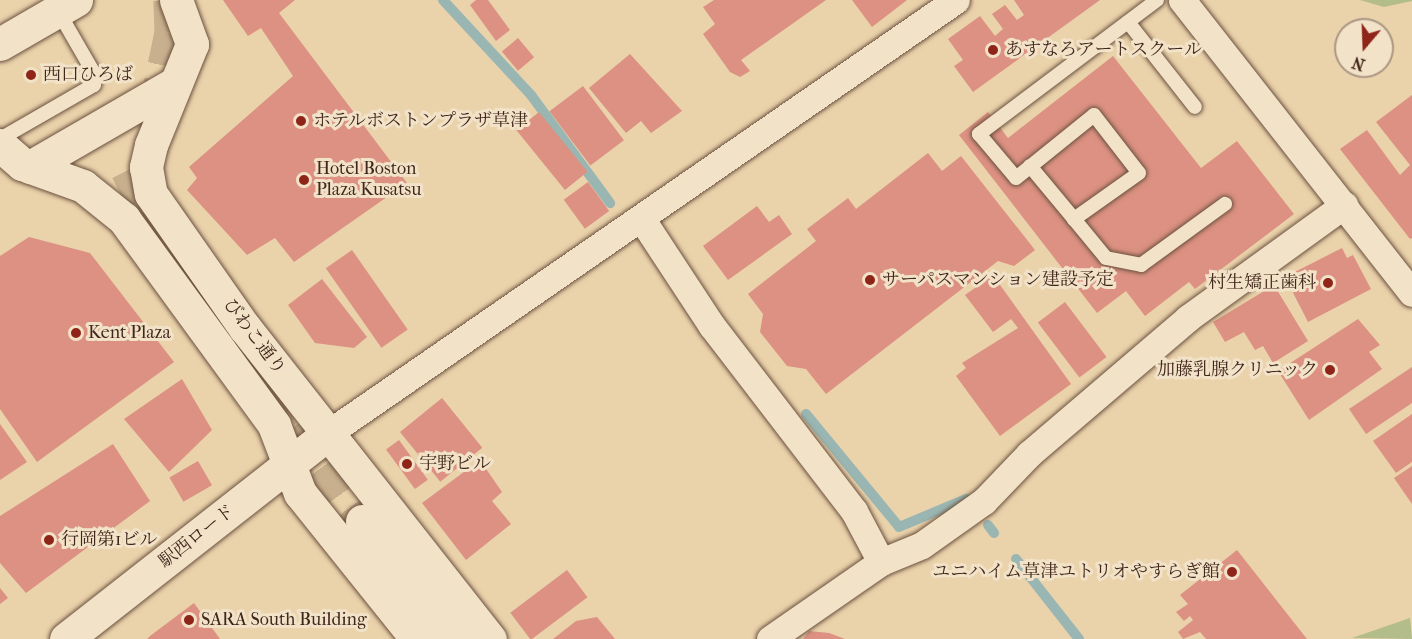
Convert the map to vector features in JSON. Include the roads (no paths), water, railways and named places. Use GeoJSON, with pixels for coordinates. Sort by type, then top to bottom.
{"type":"FeatureCollection","features":[{"type":"Feature","properties":{"kind":"street","name":"びわこ通り"},"geometry":{"type":"LineString","coordinates":[[176,0],[192,44],[151,145],[146,167],[151,194],[327,434],[490,639]]}},
{"type":"Feature","properties":{"kind":"street"},"geometry":{"type":"LineString","coordinates":[[327,434],[956,0]]}},
{"type":"Feature","properties":{"kind":"street"},"geometry":{"type":"LineString","coordinates":[[1182,0],[1412,293]]}},
{"type":"Feature","properties":{"kind":"street"},"geometry":{"type":"LineString","coordinates":[[0,44],[67,6]]}},
{"type":"Feature","properties":{"kind":"street"},"geometry":{"type":"LineString","coordinates":[[8,154],[174,84]]}},
{"type":"Feature","properties":{"kind":"street","name":"びわこ通り"},"geometry":{"type":"LineString","coordinates":[[8,154],[83,186],[124,219],[274,424],[300,493],[417,639]]}},
{"type":"Feature","properties":{"kind":"street"},"geometry":{"type":"LineString","coordinates":[[770,639],[881,562],[922,544],[984,501],[1029,454],[1188,318],[1344,206]]}},
{"type":"Feature","properties":{"kind":"street"},"geometry":{"type":"LineString","coordinates":[[640,218],[712,326],[854,511],[881,562]]}},
{"type":"Feature","properties":{"kind":"street","name":"駅西ロード"},"geometry":{"type":"LineString","coordinates":[[66,639],[327,434]]}},
{"type":"Feature","properties":{"kind":"street"},"geometry":{"type":"LineString","coordinates":[[362,521],[454,639]]}},
{"type":"Feature","properties":{"kind":"lane"},"geometry":{"type":"LineString","coordinates":[[1074,219],[1139,173],[1094,115],[1016,178],[979,134],[1157,0]]}},
{"type":"Feature","properties":{"kind":"lane"},"geometry":{"type":"LineString","coordinates":[[8,154],[94,85],[95,75],[67,6]]}},
{"type":"Feature","properties":{"kind":"lane"},"geometry":{"type":"LineString","coordinates":[[1128,22],[1196,107]]}},
{"type":"Feature","properties":{"kind":"lane"},"geometry":{"type":"LineString","coordinates":[[1030,166],[1106,258],[1141,265],[1225,204]]}},
{"type":"Feature","properties":{"kind":"waterway"},"geometry":{"type":"LineString","coordinates":[[443,0],[531,95],[610,203]]}},
{"type":"Feature","properties":{"kind":"waterway"},"geometry":{"type":"LineString","coordinates":[[806,414],[899,527],[966,499]]}},
{"type":"Feature","properties":{"kind":"waterway"},"geometry":{"type":"LineString","coordinates":[[988,525],[994,533]]}},
{"type":"Feature","properties":{"kind":"waterway"},"geometry":{"type":"LineString","coordinates":[[1016,559],[1079,639]]}},
{"type":"Feature","properties":{"kind":"tunnel"},"geometry":{"type":"LineString","coordinates":[[154,113],[171,32],[170,0]]}},
{"type":"Feature","properties":{"kind":"tunnel"},"geometry":{"type":"LineString","coordinates":[[127,170],[147,210],[237,347]]}},
{"type":"Feature","properties":{"kind":"tunnel"},"geometry":{"type":"LineString","coordinates":[[265,387],[362,521]]}},
{"type":"Feature","properties":{"kind":"place","name":"あすなろアートスクール"},"geometry":{"type":"Point","coordinates":[993,50]}},
{"type":"Feature","properties":{"kind":"place","name":"西口ひろば"},"geometry":{"type":"Point","coordinates":[31,75]}},
{"type":"Feature","properties":{"kind":"place","name":"ホテルボストンプラザ草津"},"geometry":{"type":"Point","coordinates":[301,121]}},
{"type":"Feature","properties":{"kind":"place","name":"Hotel Boston Plaza Kusatsu"},"geometry":{"type":"Point","coordinates":[304,180]}},
{"type":"Feature","properties":{"kind":"place","name":"サーパスマンション建設予定"},"geometry":{"type":"Point","coordinates":[870,280]}},
{"type":"Feature","properties":{"kind":"place","name":"村生矯正歯科"},"geometry":{"type":"Point","coordinates":[1328,283]}},
{"type":"Feature","properties":{"kind":"place","name":"Kent Plaza"},"geometry":{"type":"Point","coordinates":[76,333]}},
{"type":"Feature","properties":{"kind":"place","name":"加藤乳腺クリニック"},"geometry":{"type":"Point","coordinates":[1330,370]}},
{"type":"Feature","properties":{"kind":"place","name":"宇野ビル"},"geometry":{"type":"Point","coordinates":[407,464]}},
{"type":"Feature","properties":{"kind":"place","name":"行岡第1ビル"},"geometry":{"type":"Point","coordinates":[49,540]}},
{"type":"Feature","properties":{"kind":"place","name":"ユニハイム草津ユトリオやすらぎ館"},"geometry":{"type":"Point","coordinates":[1232,572]}},
{"type":"Feature","properties":{"kind":"place","name":"SARA South Building"},"geometry":{"type":"Point","coordinates":[189,620]}}]}
